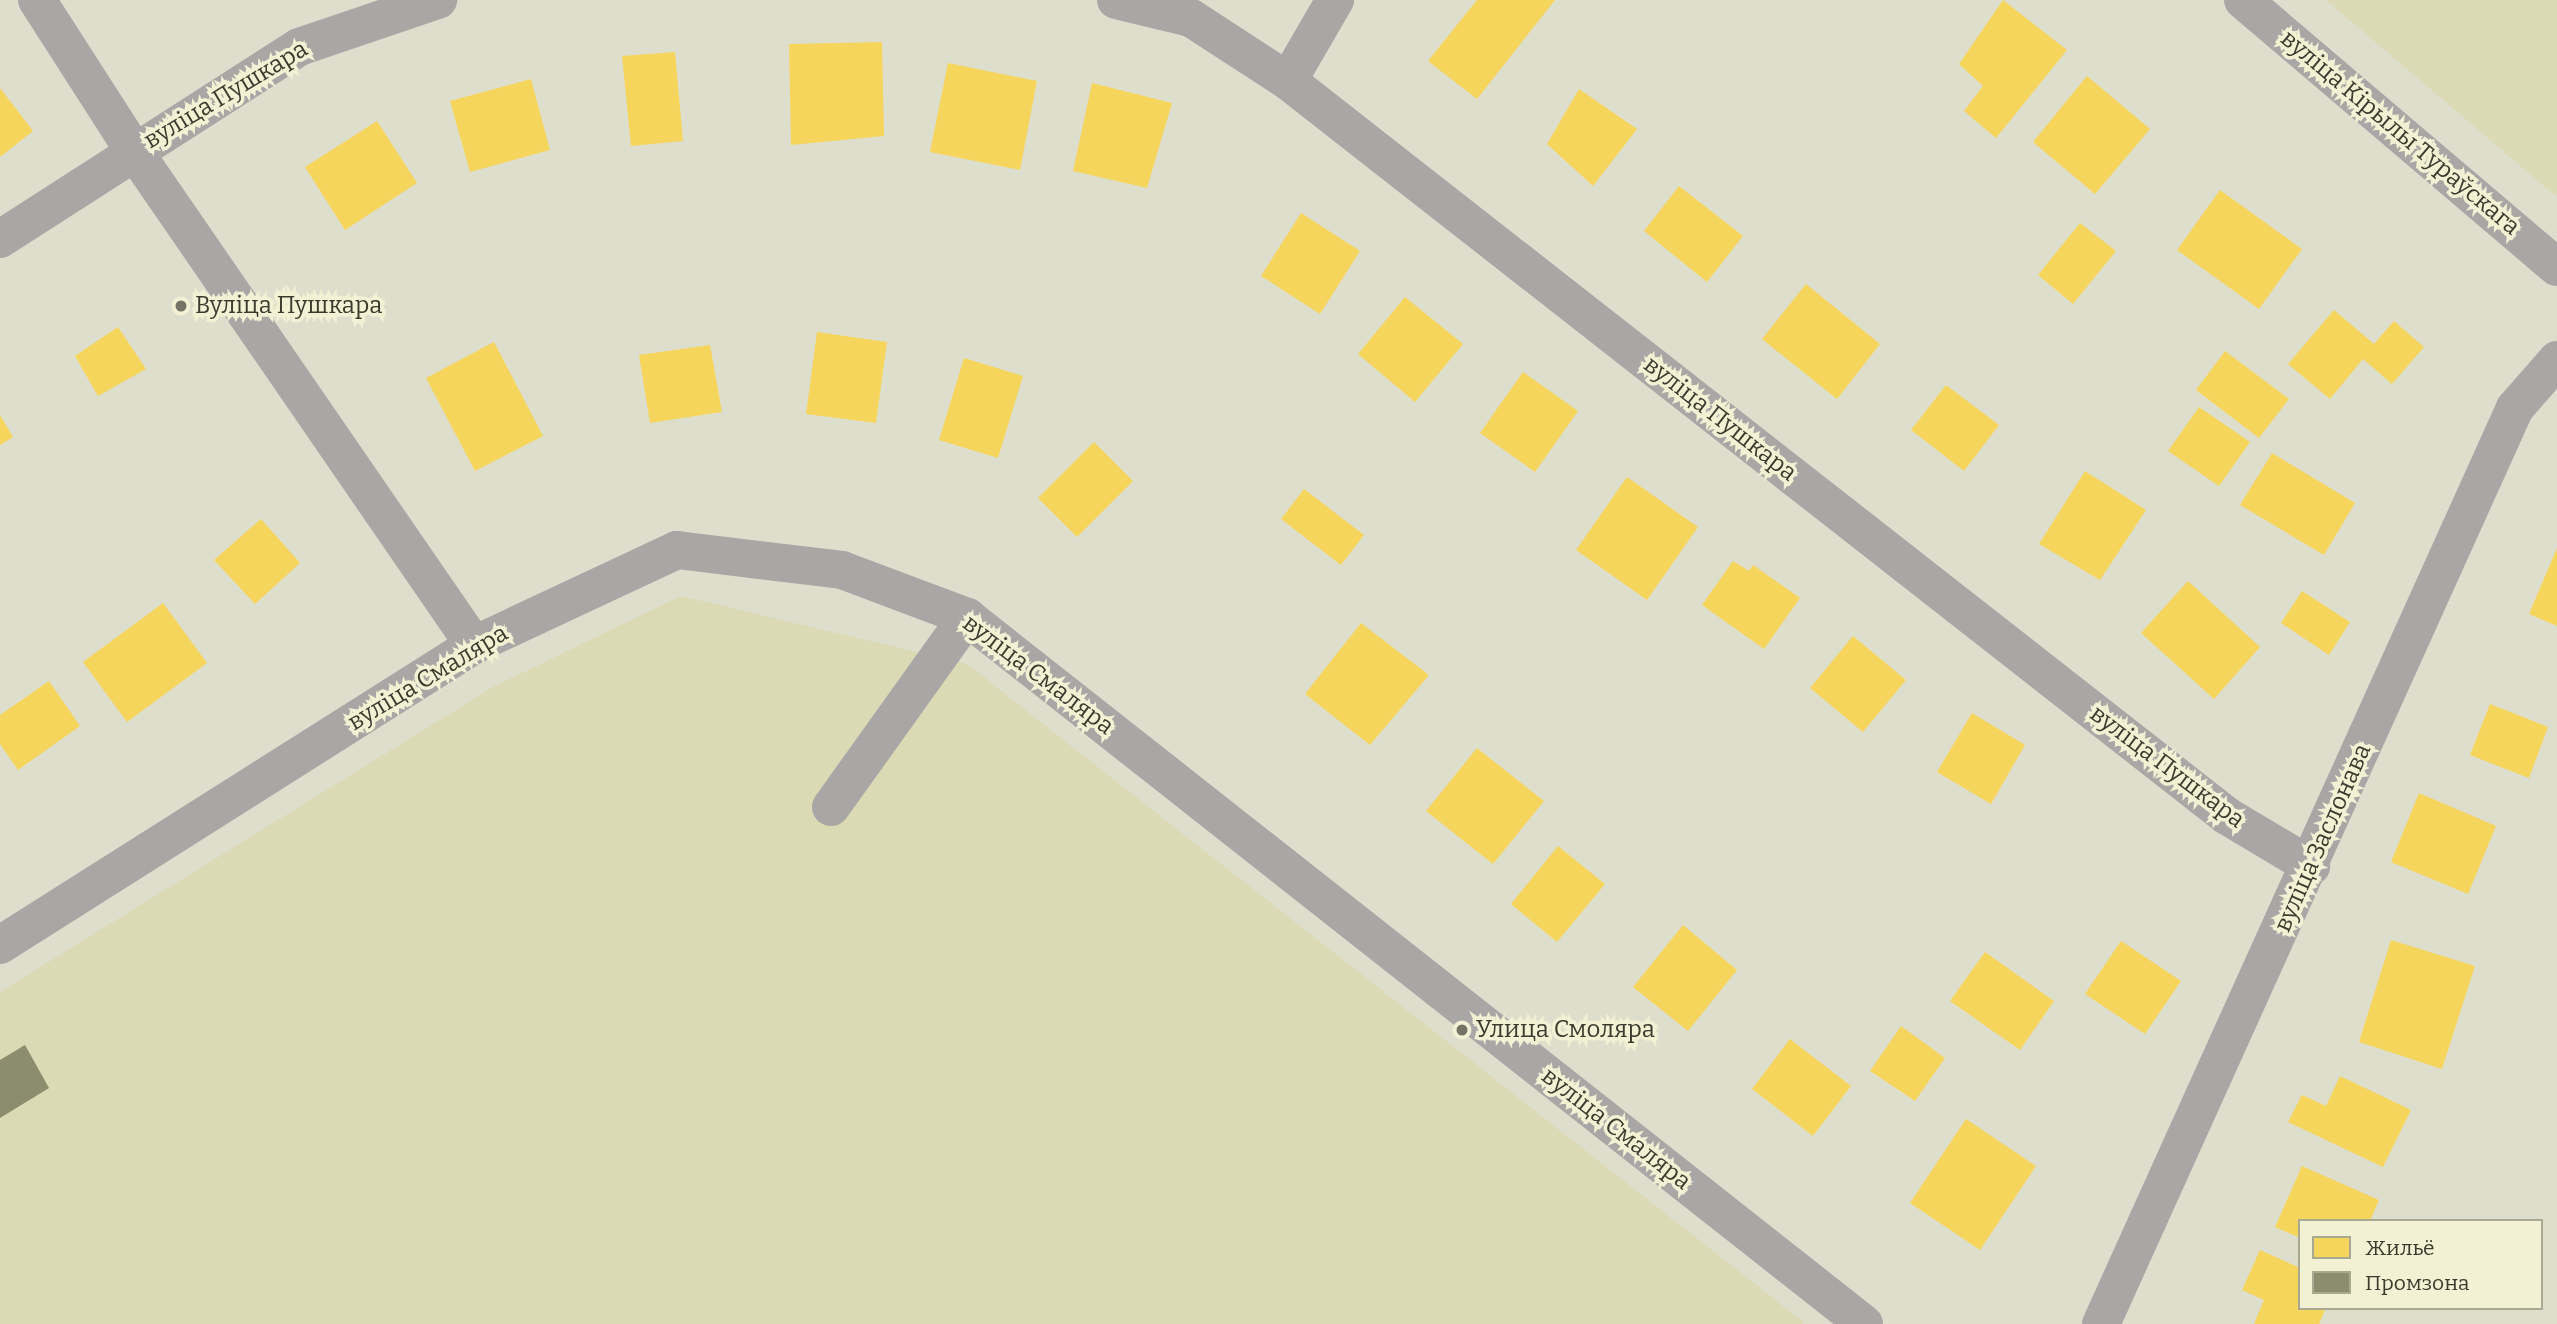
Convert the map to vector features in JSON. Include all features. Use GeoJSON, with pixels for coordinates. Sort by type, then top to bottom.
{"type":"FeatureCollection","features":[{"type":"Feature","properties":{"kind":"street"},"geometry":{"type":"LineString","coordinates":[[37,0],[134,151],[474,645]]}},
{"type":"Feature","properties":{"kind":"street","name":"вуліца Пушкара"},"geometry":{"type":"LineString","coordinates":[[0,239],[299,47],[438,0]]}},
{"type":"Feature","properties":{"kind":"street","name":"вуліца Пушкара"},"geometry":{"type":"LineString","coordinates":[[1116,0],[1191,18],[1288,81],[2227,816],[2311,866]]}},
{"type":"Feature","properties":{"kind":"street"},"geometry":{"type":"LineString","coordinates":[[1288,81],[1335,0]]}},
{"type":"Feature","properties":{"kind":"street","name":"вуліца Кірылы Тураўскага"},"geometry":{"type":"LineString","coordinates":[[2243,0],[2557,267]]}},
{"type":"Feature","properties":{"kind":"street","name":"вуліца Заслонава"},"geometry":{"type":"LineString","coordinates":[[2101,1324],[2311,866],[2515,408],[2557,360]]}},
{"type":"Feature","properties":{"kind":"street","name":"вуліца Смаляра"},"geometry":{"type":"LineString","coordinates":[[2,939],[474,645],[677,550],[842,570],[967,617],[1864,1324]]}},
{"type":"Feature","properties":{"kind":"street"},"geometry":{"type":"LineString","coordinates":[[831,807],[967,617]]}},
{"type":"Feature","properties":{"kind":"green space"},"geometry":{"type":"Polygon","coordinates":[[[2326,0],[2557,0],[2557,197],[2326,0]]]}},
{"type":"Feature","properties":{"kind":"green space"},"geometry":{"type":"Polygon","coordinates":[[[681,596],[967,664],[1806,1324],[0,1324],[0,992],[493,687],[681,596]]]}},
{"type":"Feature","properties":{"kind":"building: Жильё"},"geometry":{"type":"Polygon","coordinates":[[[1477,0],[1555,0],[1477,99],[1428,61],[1477,0]]]}},
{"type":"Feature","properties":{"kind":"building: Жильё"},"geometry":{"type":"Polygon","coordinates":[[[2003,0],[2067,50],[1996,138],[1964,111],[1983,86],[1959,64],[2003,0]]]}},
{"type":"Feature","properties":{"kind":"building: Жильё"},"geometry":{"type":"Polygon","coordinates":[[[882,42],[884,136],[791,145],[789,44],[882,42]]]}},
{"type":"Feature","properties":{"kind":"building: Жильё"},"geometry":{"type":"Polygon","coordinates":[[[675,52],[683,141],[631,146],[622,56],[675,52]]]}},
{"type":"Feature","properties":{"kind":"building: Жильё"},"geometry":{"type":"Polygon","coordinates":[[[948,63],[1037,81],[1020,170],[930,152],[948,63]]]}},
{"type":"Feature","properties":{"kind":"building: Жильё"},"geometry":{"type":"Polygon","coordinates":[[[2087,76],[2150,129],[2095,194],[2033,142],[2087,76]]]}},
{"type":"Feature","properties":{"kind":"building: Жильё"},"geometry":{"type":"Polygon","coordinates":[[[531,79],[550,150],[470,172],[450,101],[531,79]]]}},
{"type":"Feature","properties":{"kind":"building: Жильё"},"geometry":{"type":"Polygon","coordinates":[[[1092,83],[1172,103],[1147,188],[1073,171],[1092,83]]]}},
{"type":"Feature","properties":{"kind":"building: Жильё"},"geometry":{"type":"Polygon","coordinates":[[[0,88],[33,131],[0,157],[0,88]]]}},
{"type":"Feature","properties":{"kind":"building: Жильё"},"geometry":{"type":"Polygon","coordinates":[[[1579,89],[1637,129],[1593,186],[1547,144],[1579,89]]]}},
{"type":"Feature","properties":{"kind":"building: Жильё"},"geometry":{"type":"Polygon","coordinates":[[[377,121],[417,183],[345,230],[305,167],[377,121]]]}},
{"type":"Feature","properties":{"kind":"building: Жильё"},"geometry":{"type":"Polygon","coordinates":[[[1679,186],[1743,236],[1707,282],[1644,231],[1679,186]]]}},
{"type":"Feature","properties":{"kind":"building: Жильё"},"geometry":{"type":"Polygon","coordinates":[[[2220,190],[2302,249],[2259,309],[2177,250],[2220,190]]]}},
{"type":"Feature","properties":{"kind":"building: Жильё"},"geometry":{"type":"Polygon","coordinates":[[[1301,213],[1360,251],[1320,314],[1261,276],[1301,213]]]}},
{"type":"Feature","properties":{"kind":"building: Жильё"},"geometry":{"type":"Polygon","coordinates":[[[2080,223],[2116,251],[2073,304],[2038,275],[2080,223]]]}},
{"type":"Feature","properties":{"kind":"building: Жильё"},"geometry":{"type":"Polygon","coordinates":[[[1806,284],[1880,344],[1837,399],[1762,339],[1806,284]]]}},
{"type":"Feature","properties":{"kind":"building: Жильё"},"geometry":{"type":"Polygon","coordinates":[[[1405,297],[1463,344],[1415,402],[1358,354],[1405,297]]]}},
{"type":"Feature","properties":{"kind":"building: Жильё"},"geometry":{"type":"Polygon","coordinates":[[[2334,310],[2374,344],[2394,321],[2424,347],[2392,384],[2363,359],[2330,399],[2288,364],[2334,310]]]}},
{"type":"Feature","properties":{"kind":"building: Жильё"},"geometry":{"type":"Polygon","coordinates":[[[118,327],[146,369],[98,396],[75,356],[118,327]]]}},
{"type":"Feature","properties":{"kind":"building: Жильё"},"geometry":{"type":"Polygon","coordinates":[[[817,332],[887,342],[876,423],[806,414],[817,332]]]}},
{"type":"Feature","properties":{"kind":"building: Жильё"},"geometry":{"type":"Polygon","coordinates":[[[494,342],[543,436],[475,471],[426,378],[494,342]]]}},
{"type":"Feature","properties":{"kind":"building: Жильё"},"geometry":{"type":"Polygon","coordinates":[[[710,345],[722,412],[650,423],[639,355],[710,345]]]}},
{"type":"Feature","properties":{"kind":"building: Жильё"},"geometry":{"type":"Polygon","coordinates":[[[2225,351],[2289,399],[2259,438],[2196,390],[2225,351]]]}},
{"type":"Feature","properties":{"kind":"building: Жильё"},"geometry":{"type":"Polygon","coordinates":[[[964,358],[1023,376],[998,458],[939,440],[964,358]]]}},
{"type":"Feature","properties":{"kind":"building: Жильё"},"geometry":{"type":"Polygon","coordinates":[[[1523,372],[1578,411],[1535,472],[1480,433],[1523,372]]]}},
{"type":"Feature","properties":{"kind":"building: Жильё"},"geometry":{"type":"Polygon","coordinates":[[[1946,385],[1999,425],[1964,471],[1911,430],[1946,385]]]}},
{"type":"Feature","properties":{"kind":"building: Жильё"},"geometry":{"type":"Polygon","coordinates":[[[2199,407],[2250,442],[2219,486],[2168,451],[2199,407]]]}},
{"type":"Feature","properties":{"kind":"building: Жильё"},"geometry":{"type":"Polygon","coordinates":[[[0,415],[13,437],[0,445],[0,415]]]}},
{"type":"Feature","properties":{"kind":"building: Жильё"},"geometry":{"type":"Polygon","coordinates":[[[1094,442],[1133,481],[1077,537],[1038,498],[1094,442]]]}},
{"type":"Feature","properties":{"kind":"building: Жильё"},"geometry":{"type":"Polygon","coordinates":[[[2272,453],[2355,503],[2324,555],[2240,505],[2272,453]]]}},
{"type":"Feature","properties":{"kind":"building: Жильё"},"geometry":{"type":"Polygon","coordinates":[[[2085,471],[2146,510],[2100,580],[2039,544],[2085,471]]]}},
{"type":"Feature","properties":{"kind":"building: Жильё"},"geometry":{"type":"Polygon","coordinates":[[[1627,477],[1698,527],[1647,600],[1576,550],[1627,477]]]}},
{"type":"Feature","properties":{"kind":"building: Жильё"},"geometry":{"type":"Polygon","coordinates":[[[1304,489],[1364,535],[1341,565],[1281,519],[1304,489]]]}},
{"type":"Feature","properties":{"kind":"building: Жильё"},"geometry":{"type":"Polygon","coordinates":[[[261,519],[300,563],[255,604],[214,560],[261,519]]]}},
{"type":"Feature","properties":{"kind":"building: Жильё"},"geometry":{"type":"Polygon","coordinates":[[[2557,548],[2557,626],[2529,614],[2557,548]]]}},
{"type":"Feature","properties":{"kind":"building: Жильё"},"geometry":{"type":"Polygon","coordinates":[[[1733,561],[1749,571],[1753,565],[1800,598],[1764,649],[1702,605],[1733,561]]]}},
{"type":"Feature","properties":{"kind":"building: Жильё"},"geometry":{"type":"Polygon","coordinates":[[[2188,581],[2260,647],[2214,699],[2141,633],[2188,581]]]}},
{"type":"Feature","properties":{"kind":"building: Жильё"},"geometry":{"type":"Polygon","coordinates":[[[2302,591],[2350,622],[2329,655],[2281,623],[2302,591]]]}},
{"type":"Feature","properties":{"kind":"building: Жильё"},"geometry":{"type":"Polygon","coordinates":[[[163,603],[207,663],[127,722],[83,662],[163,603]]]}},
{"type":"Feature","properties":{"kind":"building: Жильё"},"geometry":{"type":"Polygon","coordinates":[[[1361,623],[1429,675],[1370,745],[1305,694],[1361,623]]]}},
{"type":"Feature","properties":{"kind":"building: Жильё"},"geometry":{"type":"Polygon","coordinates":[[[1853,636],[1906,680],[1863,732],[1810,688],[1853,636]]]}},
{"type":"Feature","properties":{"kind":"building: Жильё"},"geometry":{"type":"Polygon","coordinates":[[[49,681],[80,726],[18,770],[0,744],[0,715],[49,681]]]}},
{"type":"Feature","properties":{"kind":"building: Жильё"},"geometry":{"type":"Polygon","coordinates":[[[2490,704],[2548,727],[2529,778],[2470,755],[2490,704]]]}},
{"type":"Feature","properties":{"kind":"building: Жильё"},"geometry":{"type":"Polygon","coordinates":[[[1972,713],[2025,745],[1991,804],[1937,772],[1972,713]]]}},
{"type":"Feature","properties":{"kind":"building: Жильё"},"geometry":{"type":"Polygon","coordinates":[[[1477,748],[1544,801],[1493,864],[1426,811],[1477,748]]]}},
{"type":"Feature","properties":{"kind":"building: Жильё"},"geometry":{"type":"Polygon","coordinates":[[[2419,793],[2496,826],[2468,894],[2391,862],[2419,793]]]}},
{"type":"Feature","properties":{"kind":"building: Жильё"},"geometry":{"type":"Polygon","coordinates":[[[1558,846],[1605,884],[1557,942],[1511,904],[1558,846]]]}},
{"type":"Feature","properties":{"kind":"building: Жильё"},"geometry":{"type":"Polygon","coordinates":[[[1683,925],[1737,970],[1688,1031],[1633,987],[1683,925]]]}},
{"type":"Feature","properties":{"kind":"building: Жильё"},"geometry":{"type":"Polygon","coordinates":[[[2391,940],[2475,966],[2442,1069],[2359,1042],[2391,940]]]}},
{"type":"Feature","properties":{"kind":"building: Жильё"},"geometry":{"type":"Polygon","coordinates":[[[2121,941],[2181,981],[2145,1034],[2085,994],[2121,941]]]}},
{"type":"Feature","properties":{"kind":"building: Жильё"},"geometry":{"type":"Polygon","coordinates":[[[1985,952],[2054,1001],[2020,1050],[1950,1001],[1985,952]]]}},
{"type":"Feature","properties":{"kind":"building: Жильё"},"geometry":{"type":"Polygon","coordinates":[[[1901,1026],[1945,1058],[1915,1101],[1870,1071],[1901,1026]]]}},
{"type":"Feature","properties":{"kind":"building: Жильё"},"geometry":{"type":"Polygon","coordinates":[[[1790,1039],[1851,1086],[1813,1136],[1752,1089],[1790,1039]]]}},
{"type":"Feature","properties":{"kind":"building: Жильё"},"geometry":{"type":"Polygon","coordinates":[[[2340,1076],[2411,1110],[2383,1167],[2288,1122],[2302,1095],[2326,1106],[2340,1076]]]}},
{"type":"Feature","properties":{"kind":"building: Жильё"},"geometry":{"type":"Polygon","coordinates":[[[1966,1119],[2036,1166],[1980,1250],[1910,1203],[1966,1119]]]}},
{"type":"Feature","properties":{"kind":"building: Жильё"},"geometry":{"type":"Polygon","coordinates":[[[2302,1166],[2379,1200],[2371,1219],[2298,1219],[2298,1237],[2275,1227],[2302,1166]]]}},
{"type":"Feature","properties":{"kind":"building: Жильё"},"geometry":{"type":"Polygon","coordinates":[[[2260,1250],[2298,1267],[2298,1310],[2325,1310],[2319,1324],[2254,1324],[2264,1300],[2242,1290],[2260,1250]]]}},
{"type":"Feature","properties":{"kind":"building: Промзона"},"geometry":{"type":"Polygon","coordinates":[[[25,1045],[49,1088],[0,1118],[0,1060],[25,1045]]]}},
{"type":"Feature","properties":{"kind":"place","name":"Вуліца Пушкара"},"geometry":{"type":"Point","coordinates":[181,306]}},
{"type":"Feature","properties":{"kind":"place","name":"Улица Смоляра"},"geometry":{"type":"Point","coordinates":[1462,1030]}}]}
